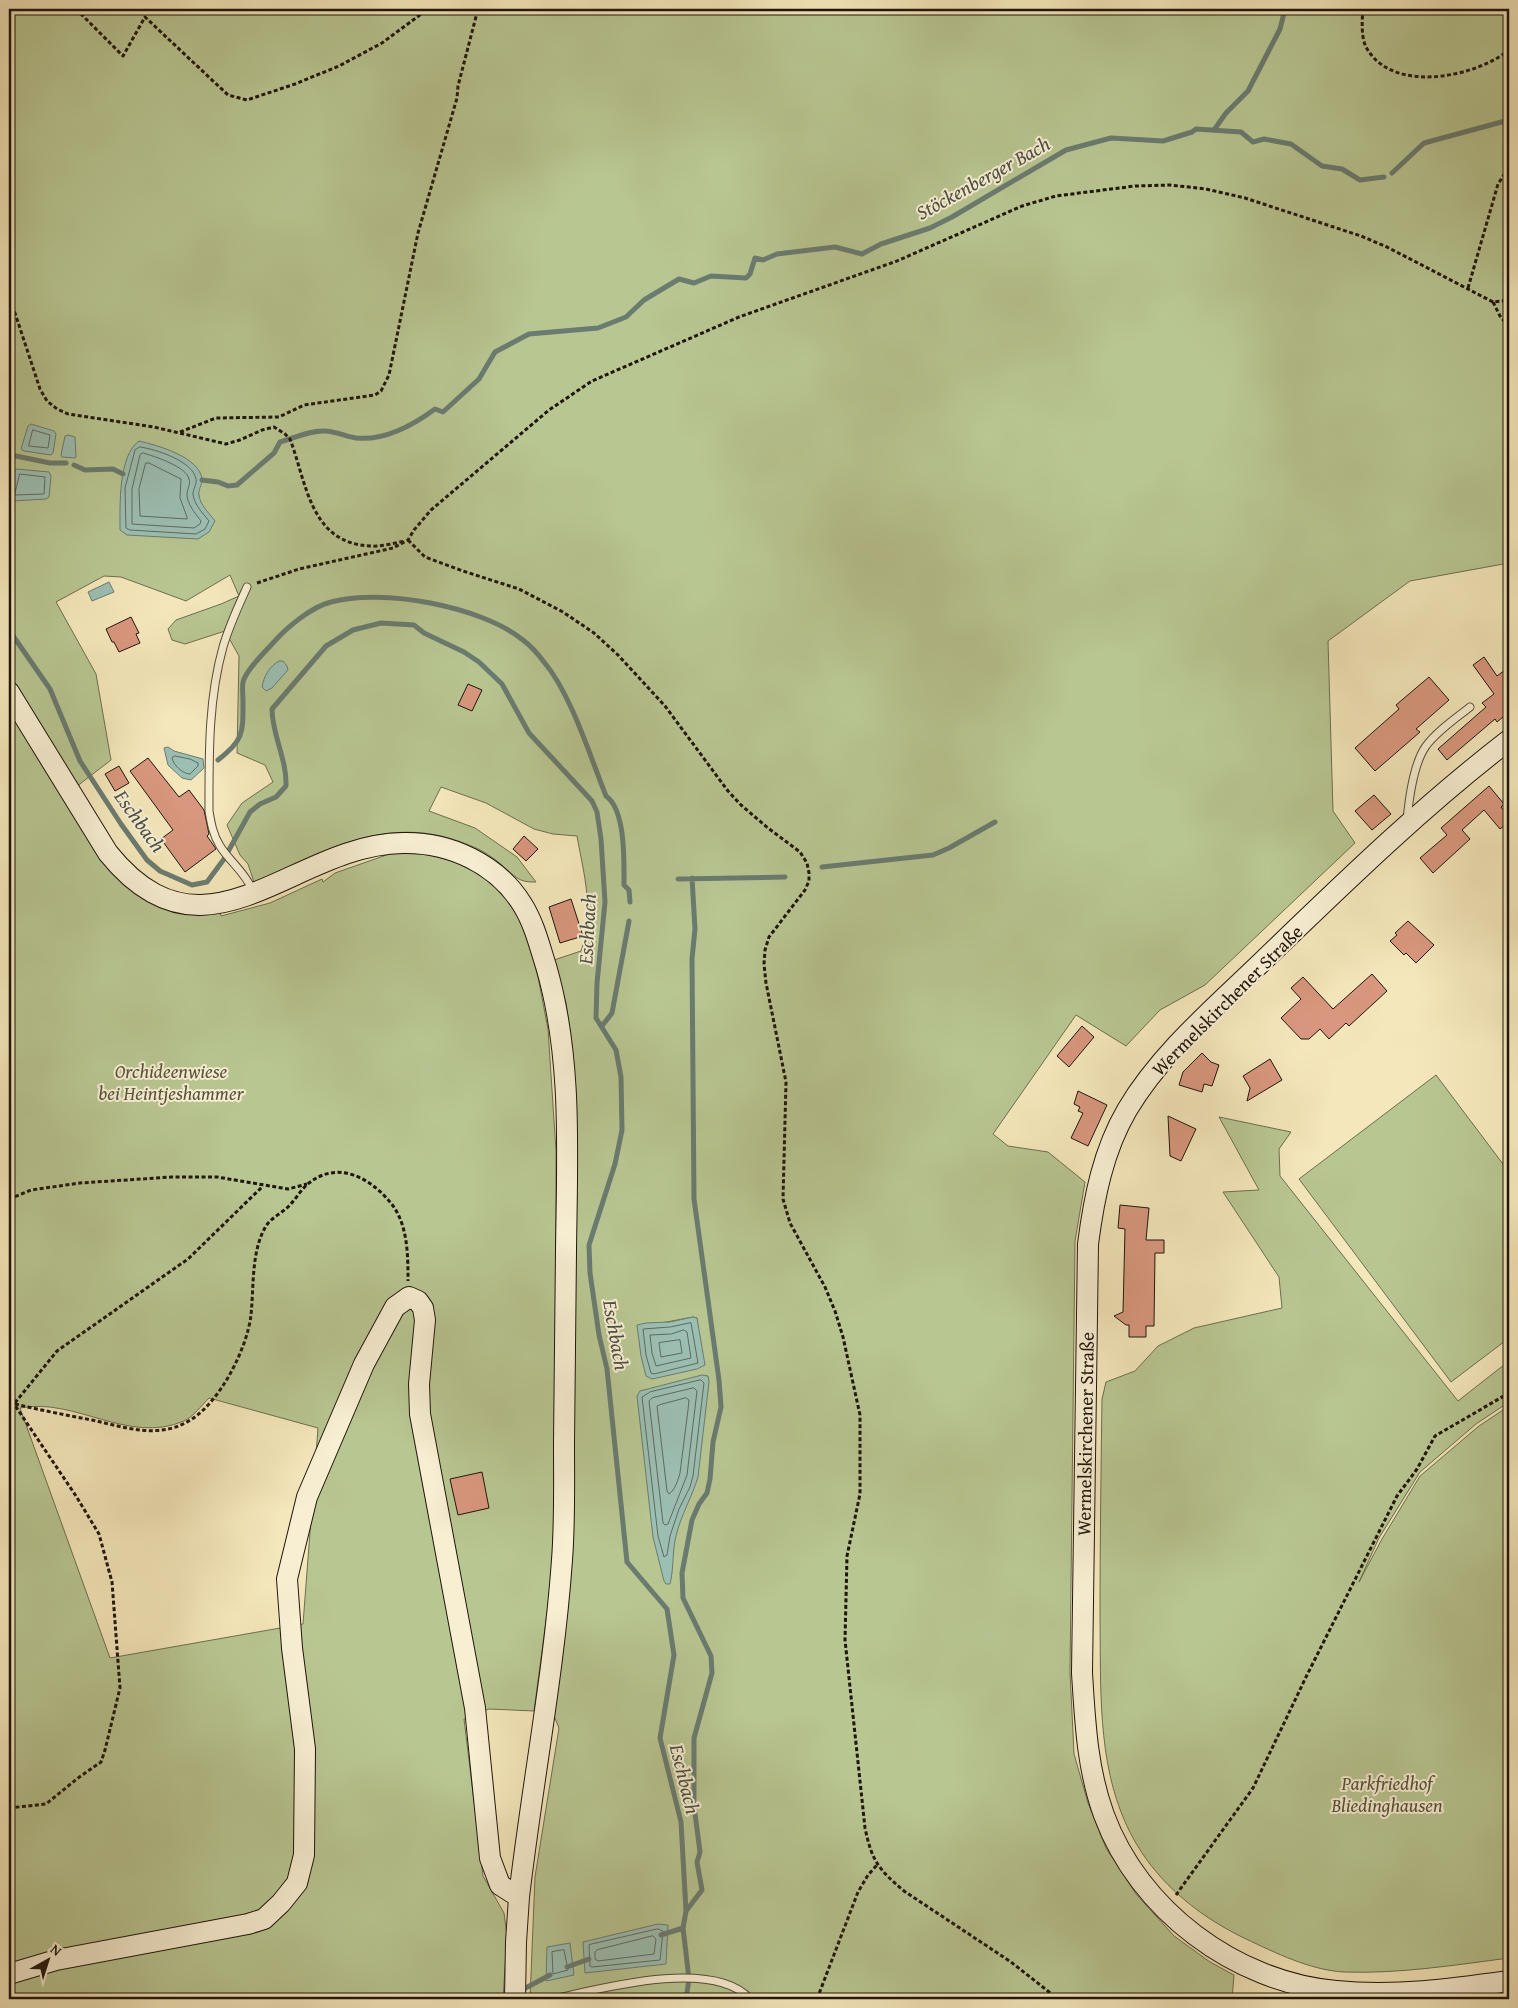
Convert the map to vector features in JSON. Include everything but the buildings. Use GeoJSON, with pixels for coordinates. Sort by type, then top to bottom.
{"type":"FeatureCollection","features":[{"type":"Feature","properties":{"kind":"main road"},"geometry":{"type":"LineString","coordinates":[[9,692],[100,840],[117,864],[139,885],[166,900],[200,906],[223,903],[254,893],[346,854],[375,846],[410,843],[450,849],[494,872],[514,892],[533,924],[553,991],[563,1049],[566,1128],[562,1550],[553,1643],[519,1897],[515,1999]]}},
{"type":"Feature","properties":{"kind":"main road","name":"Wermelskirchener Straße"},"geometry":{"type":"LineString","coordinates":[[1508,743],[1468,772],[1406,826],[1235,988],[1158,1065],[1126,1112],[1106,1156],[1094,1201],[1088,1244],[1082,1673],[1086,1730],[1098,1796],[1112,1834],[1135,1873],[1165,1909],[1201,1940],[1229,1958],[1280,1980],[1335,1991],[1390,1993],[1509,1982]]}},
{"type":"Feature","properties":{"kind":"main road"},"geometry":{"type":"LineString","coordinates":[[9,1974],[56,1960],[248,1924],[264,1918],[281,1903],[297,1883],[304,1855],[305,1750],[292,1648],[287,1579],[308,1497],[364,1364],[395,1307],[409,1297],[418,1301],[423,1308],[425,1320],[419,1384],[420,1414],[475,1708],[490,1858],[500,1885],[519,1897]]}},
{"type":"Feature","properties":{"kind":"lane"},"geometry":{"type":"LineString","coordinates":[[247,587],[233,617],[223,647],[211,715],[209,811],[215,837],[221,848],[245,875],[254,893]]}},
{"type":"Feature","properties":{"kind":"lane"},"geometry":{"type":"LineString","coordinates":[[1406,826],[1412,782],[1425,747],[1470,707]]}},
{"type":"Feature","properties":{"kind":"lane"},"geometry":{"type":"LineString","coordinates":[[554,1999],[621,1984],[685,1978],[731,1985],[741,1990],[750,1999]]}},
{"type":"Feature","properties":{"kind":"path"},"geometry":{"type":"LineString","coordinates":[[76,9],[123,56],[145,17],[228,95],[247,100],[295,84],[339,66],[382,44],[428,9]]}},
{"type":"Feature","properties":{"kind":"path"},"geometry":{"type":"LineString","coordinates":[[179,432],[216,418],[279,416],[304,406],[375,395],[381,391],[389,375],[418,232],[457,98],[458,86],[478,9]]}},
{"type":"Feature","properties":{"kind":"path"},"geometry":{"type":"LineString","coordinates":[[1363,9],[1362,22],[1366,47],[1389,69],[1402,73],[1420,77],[1456,75],[1491,62],[1509,50]]}},
{"type":"Feature","properties":{"kind":"path"},"geometry":{"type":"LineString","coordinates":[[1468,288],[1498,184],[1509,166]]}},
{"type":"Feature","properties":{"kind":"path"},"geometry":{"type":"LineString","coordinates":[[9,182],[13,307],[35,376],[47,401],[57,409],[68,414],[154,426],[202,440],[226,444],[269,428],[280,430],[290,439],[312,505],[322,523],[336,537],[354,544],[372,546],[408,540]]}},
{"type":"Feature","properties":{"kind":"path"},"geometry":{"type":"LineString","coordinates":[[247,587],[299,569],[393,548],[408,540],[431,510],[549,410],[592,380],[739,317],[897,260],[1014,210],[1056,196],[1135,186],[1170,185],[1206,189],[1245,198],[1361,236],[1387,247],[1493,302],[1500,316],[1509,327]]}},
{"type":"Feature","properties":{"kind":"path"},"geometry":{"type":"LineString","coordinates":[[1493,302],[1503,301],[1509,297]]}},
{"type":"Feature","properties":{"kind":"path"},"geometry":{"type":"LineString","coordinates":[[408,540],[425,556],[463,571],[519,589],[563,612],[594,632],[665,706],[728,791],[741,805],[800,852],[807,863],[808,881],[804,890],[770,937],[765,950],[764,964],[766,983],[786,1082],[782,1181],[785,1205],[790,1223],[825,1287],[835,1311],[843,1337],[860,1415],[860,1494],[847,1556],[845,1640],[865,1828],[870,1853],[877,1866],[904,1891],[1012,1962],[1058,1999]]}},
{"type":"Feature","properties":{"kind":"path"},"geometry":{"type":"LineString","coordinates":[[9,1405],[14,1404],[130,1430],[165,1431],[188,1422],[202,1411],[214,1397],[236,1363],[251,1318],[257,1250],[267,1225],[288,1207],[308,1184],[318,1177],[333,1173],[354,1174],[379,1188],[394,1206],[403,1226],[408,1252],[409,1297]]}},
{"type":"Feature","properties":{"kind":"path"},"geometry":{"type":"LineString","coordinates":[[9,1199],[31,1190],[80,1183],[172,1177],[217,1177],[288,1189],[308,1184]]}},
{"type":"Feature","properties":{"kind":"path"},"geometry":{"type":"LineString","coordinates":[[14,1404],[57,1351],[188,1259],[263,1186]]}},
{"type":"Feature","properties":{"kind":"path"},"geometry":{"type":"LineString","coordinates":[[1165,1909],[1253,1788],[1307,1675],[1397,1496],[1417,1469],[1435,1436],[1509,1393]]}},
{"type":"Feature","properties":{"kind":"path"},"geometry":{"type":"LineString","coordinates":[[9,1808],[46,1804],[100,1762],[105,1750],[120,1688],[112,1582],[99,1534],[76,1496],[14,1404]]}},
{"type":"Feature","properties":{"kind":"path"},"geometry":{"type":"LineString","coordinates":[[817,1999],[858,1892],[877,1866]]}},
{"type":"Feature","properties":{"kind":"green space"},"geometry":{"type":"Polygon","coordinates":[[[9,9],[1509,9],[1509,563],[1410,581],[1328,641],[1333,811],[1355,843],[1205,985],[1160,1010],[1126,1046],[1076,1015],[993,1134],[1008,1146],[1048,1152],[1085,1182],[1075,1241],[1070,1672],[1074,1754],[1088,1803],[1106,1848],[1136,1894],[1174,1936],[1210,1962],[1234,1975],[1232,1999],[754,1999],[749,1993],[741,1996],[739,1999],[530,1999],[535,1877],[559,1728],[552,1711],[574,1091],[572,1045],[566,1003],[554,960],[581,951],[585,937],[588,908],[587,894],[577,836],[553,834],[534,829],[486,803],[441,787],[429,811],[475,828],[517,857],[536,882],[517,878],[494,859],[474,847],[442,836],[414,832],[386,834],[334,847],[254,882],[248,864],[240,855],[227,825],[242,803],[273,782],[265,765],[237,753],[239,656],[225,631],[185,644],[172,640],[168,629],[176,620],[239,596],[230,575],[186,601],[121,577],[104,576],[56,602],[96,674],[111,760],[76,787],[9,676],[9,9]],[[693,1317],[661,1323],[698,1331],[697,1318],[693,1317]]]}},
{"type":"Feature","properties":{"kind":"green space","name":"Orchideenwiese bei Heintjeshammer"},"geometry":{"type":"Polygon","coordinates":[[[9,707],[81,824],[110,866],[127,884],[145,898],[167,908],[191,913],[220,911],[221,916],[270,903],[322,879],[323,882],[335,873],[392,853],[429,854],[467,866],[493,884],[512,905],[524,927],[538,977],[548,1029],[556,1151],[556,1322],[555,1503],[551,1583],[534,1711],[489,1709],[464,1719],[483,1876],[504,1913],[507,1936],[503,1999],[9,1999],[9,707]],[[209,1398],[194,1414],[184,1421],[163,1427],[142,1428],[122,1425],[61,1409],[41,1406],[20,1408],[110,1658],[303,1624],[318,1428],[209,1398]]]}},
{"type":"Feature","properties":{"kind":"green space"},"geometry":{"type":"Polygon","coordinates":[[[1436,1075],[1509,1172],[1509,1338],[1451,1382],[1299,1179],[1436,1075]]]}},
{"type":"Feature","properties":{"kind":"green space","name":"Parkfriedhof Bliedinghausen"},"geometry":{"type":"Polygon","coordinates":[[[1219,1117],[1291,1132],[1279,1149],[1280,1176],[1458,1401],[1509,1361],[1509,1402],[1476,1424],[1420,1472],[1379,1538],[1359,1582],[1382,1539],[1420,1476],[1479,1426],[1509,1406],[1509,1958],[1406,1970],[1344,1972],[1319,1968],[1281,1955],[1227,1929],[1192,1906],[1176,1892],[1161,1877],[1136,1843],[1117,1800],[1105,1749],[1101,1696],[1102,1399],[1106,1382],[1135,1371],[1158,1346],[1194,1328],[1282,1308],[1279,1277],[1223,1192],[1259,1190],[1219,1117]]]}},
{"type":"Feature","properties":{"kind":"water"},"geometry":{"type":"Polygon","coordinates":[[[31,424],[54,431],[56,434],[51,455],[21,449],[28,426],[31,424]]]}},
{"type":"Feature","properties":{"kind":"water"},"geometry":{"type":"Polygon","coordinates":[[[65,436],[75,437],[75,458],[62,457],[61,455],[65,436]]]}},
{"type":"Feature","properties":{"kind":"water"},"geometry":{"type":"Polygon","coordinates":[[[139,441],[176,453],[194,465],[200,472],[202,480],[199,491],[200,499],[205,509],[215,521],[209,532],[198,539],[127,535],[120,530],[120,495],[124,469],[132,448],[139,441]]]}},
{"type":"Feature","properties":{"kind":"water"},"geometry":{"type":"Polygon","coordinates":[[[17,469],[49,472],[51,476],[49,497],[46,499],[12,501],[9,499],[14,471],[17,469]]]}},
{"type":"Feature","properties":{"kind":"water"},"geometry":{"type":"Polygon","coordinates":[[[109,582],[114,592],[92,601],[88,592],[109,582]]]}},
{"type":"Feature","properties":{"kind":"water"},"geometry":{"type":"Polygon","coordinates":[[[279,661],[283,661],[288,670],[272,688],[266,691],[262,687],[266,676],[272,666],[279,661]]]}},
{"type":"Feature","properties":{"kind":"water"},"geometry":{"type":"Polygon","coordinates":[[[168,747],[174,751],[203,759],[204,768],[191,780],[182,778],[168,765],[164,748],[168,747]]]}},
{"type":"Feature","properties":{"kind":"water"},"geometry":{"type":"Polygon","coordinates":[[[693,1317],[697,1318],[705,1365],[697,1369],[652,1379],[646,1376],[637,1325],[670,1322],[693,1317]]]}},
{"type":"Feature","properties":{"kind":"water"},"geometry":{"type":"Polygon","coordinates":[[[702,1375],[708,1376],[709,1382],[698,1477],[678,1528],[670,1584],[666,1584],[653,1537],[637,1396],[640,1391],[702,1375]]]}},
{"type":"Feature","properties":{"kind":"water"},"geometry":{"type":"Polygon","coordinates":[[[658,1924],[668,1925],[666,1964],[585,1973],[583,1942],[658,1924]]]}},
{"type":"Feature","properties":{"kind":"water"},"geometry":{"type":"Polygon","coordinates":[[[570,1943],[574,1975],[546,1981],[547,1947],[570,1943]]]}},
{"type":"Feature","properties":{"kind":"waterway"},"geometry":{"type":"LineString","coordinates":[[1214,130],[1226,113],[1248,91],[1280,29],[1285,9]]}},
{"type":"Feature","properties":{"kind":"waterway","name":"Stöckenberger Bach"},"geometry":{"type":"LineString","coordinates":[[1392,173],[1424,143],[1509,120]]}},
{"type":"Feature","properties":{"kind":"waterway","name":"Stöckenberger Bach"},"geometry":{"type":"LineString","coordinates":[[202,480],[218,482],[228,486],[237,485],[274,453],[280,442],[308,433],[329,431],[352,437],[367,438],[388,435],[408,426],[435,409],[443,412],[479,379],[495,352],[529,334],[598,328],[626,317],[644,300],[679,279],[694,283],[711,276],[746,278],[750,274],[755,258],[763,260],[777,254],[835,247],[862,254],[881,244],[930,228],[952,217],[1066,150],[1111,138],[1163,141],[1196,129],[1241,132],[1253,142],[1264,139],[1291,144],[1322,166],[1342,169],[1360,180],[1384,177]]}},
{"type":"Feature","properties":{"kind":"waterway","name":"Stöckenberger Bach"},"geometry":{"type":"LineString","coordinates":[[16,456],[50,463],[66,463]]}},
{"type":"Feature","properties":{"kind":"waterway","name":"Stöckenberger Bach"},"geometry":{"type":"LineString","coordinates":[[74,465],[85,470],[113,469],[123,474]]}},
{"type":"Feature","properties":{"kind":"waterway"},"geometry":{"type":"LineString","coordinates":[[218,760],[233,747],[240,735],[243,721],[243,682],[248,672],[285,631],[315,608],[331,602],[352,598],[377,597],[430,603],[457,609],[505,628],[523,640],[537,653],[554,675],[579,726],[606,796],[613,803],[617,813],[622,837],[624,885],[629,890],[630,902]]}},
{"type":"Feature","properties":{"kind":"waterway","name":"Eschbach"},"geometry":{"type":"LineString","coordinates":[[9,630],[50,689],[80,761],[121,824],[147,860],[160,871],[192,885],[207,882],[224,859],[250,812],[260,804],[276,797],[286,786],[286,776],[274,728],[272,709],[326,646],[353,630],[381,623],[414,625],[424,633],[464,652],[479,662],[502,684],[529,733],[592,801],[597,812],[601,839],[605,902],[597,983],[596,1018],[616,1050],[621,1077],[622,1130],[615,1164],[589,1245],[590,1273],[599,1335],[607,1369],[627,1562],[667,1609],[674,1655],[660,1738],[681,1822],[686,1911],[683,1928],[689,1979],[686,1999]]}},
{"type":"Feature","properties":{"kind":"waterway"},"geometry":{"type":"LineString","coordinates":[[822,867],[933,855],[995,822]]}},
{"type":"Feature","properties":{"kind":"waterway"},"geometry":{"type":"LineString","coordinates":[[678,879],[785,877]]}},
{"type":"Feature","properties":{"kind":"waterway"},"geometry":{"type":"LineString","coordinates":[[686,1911],[702,1890],[697,1862],[700,1852],[694,1806],[694,1738],[712,1673],[711,1656],[683,1598],[682,1573],[692,1520],[699,1504],[707,1493],[713,1442],[721,1407],[694,1199],[692,959],[695,929],[692,878]]}},
{"type":"Feature","properties":{"kind":"waterway"},"geometry":{"type":"LineString","coordinates":[[602,1026],[612,1013],[629,921]]}},
{"type":"Feature","properties":{"kind":"waterway"},"geometry":{"type":"LineString","coordinates":[[661,1935],[683,1928]]}},
{"type":"Feature","properties":{"kind":"waterway"},"geometry":{"type":"LineString","coordinates":[[567,1967],[589,1959]]}},
{"type":"Feature","properties":{"kind":"waterway"},"geometry":{"type":"LineString","coordinates":[[520,1991],[550,1975]]}}]}
